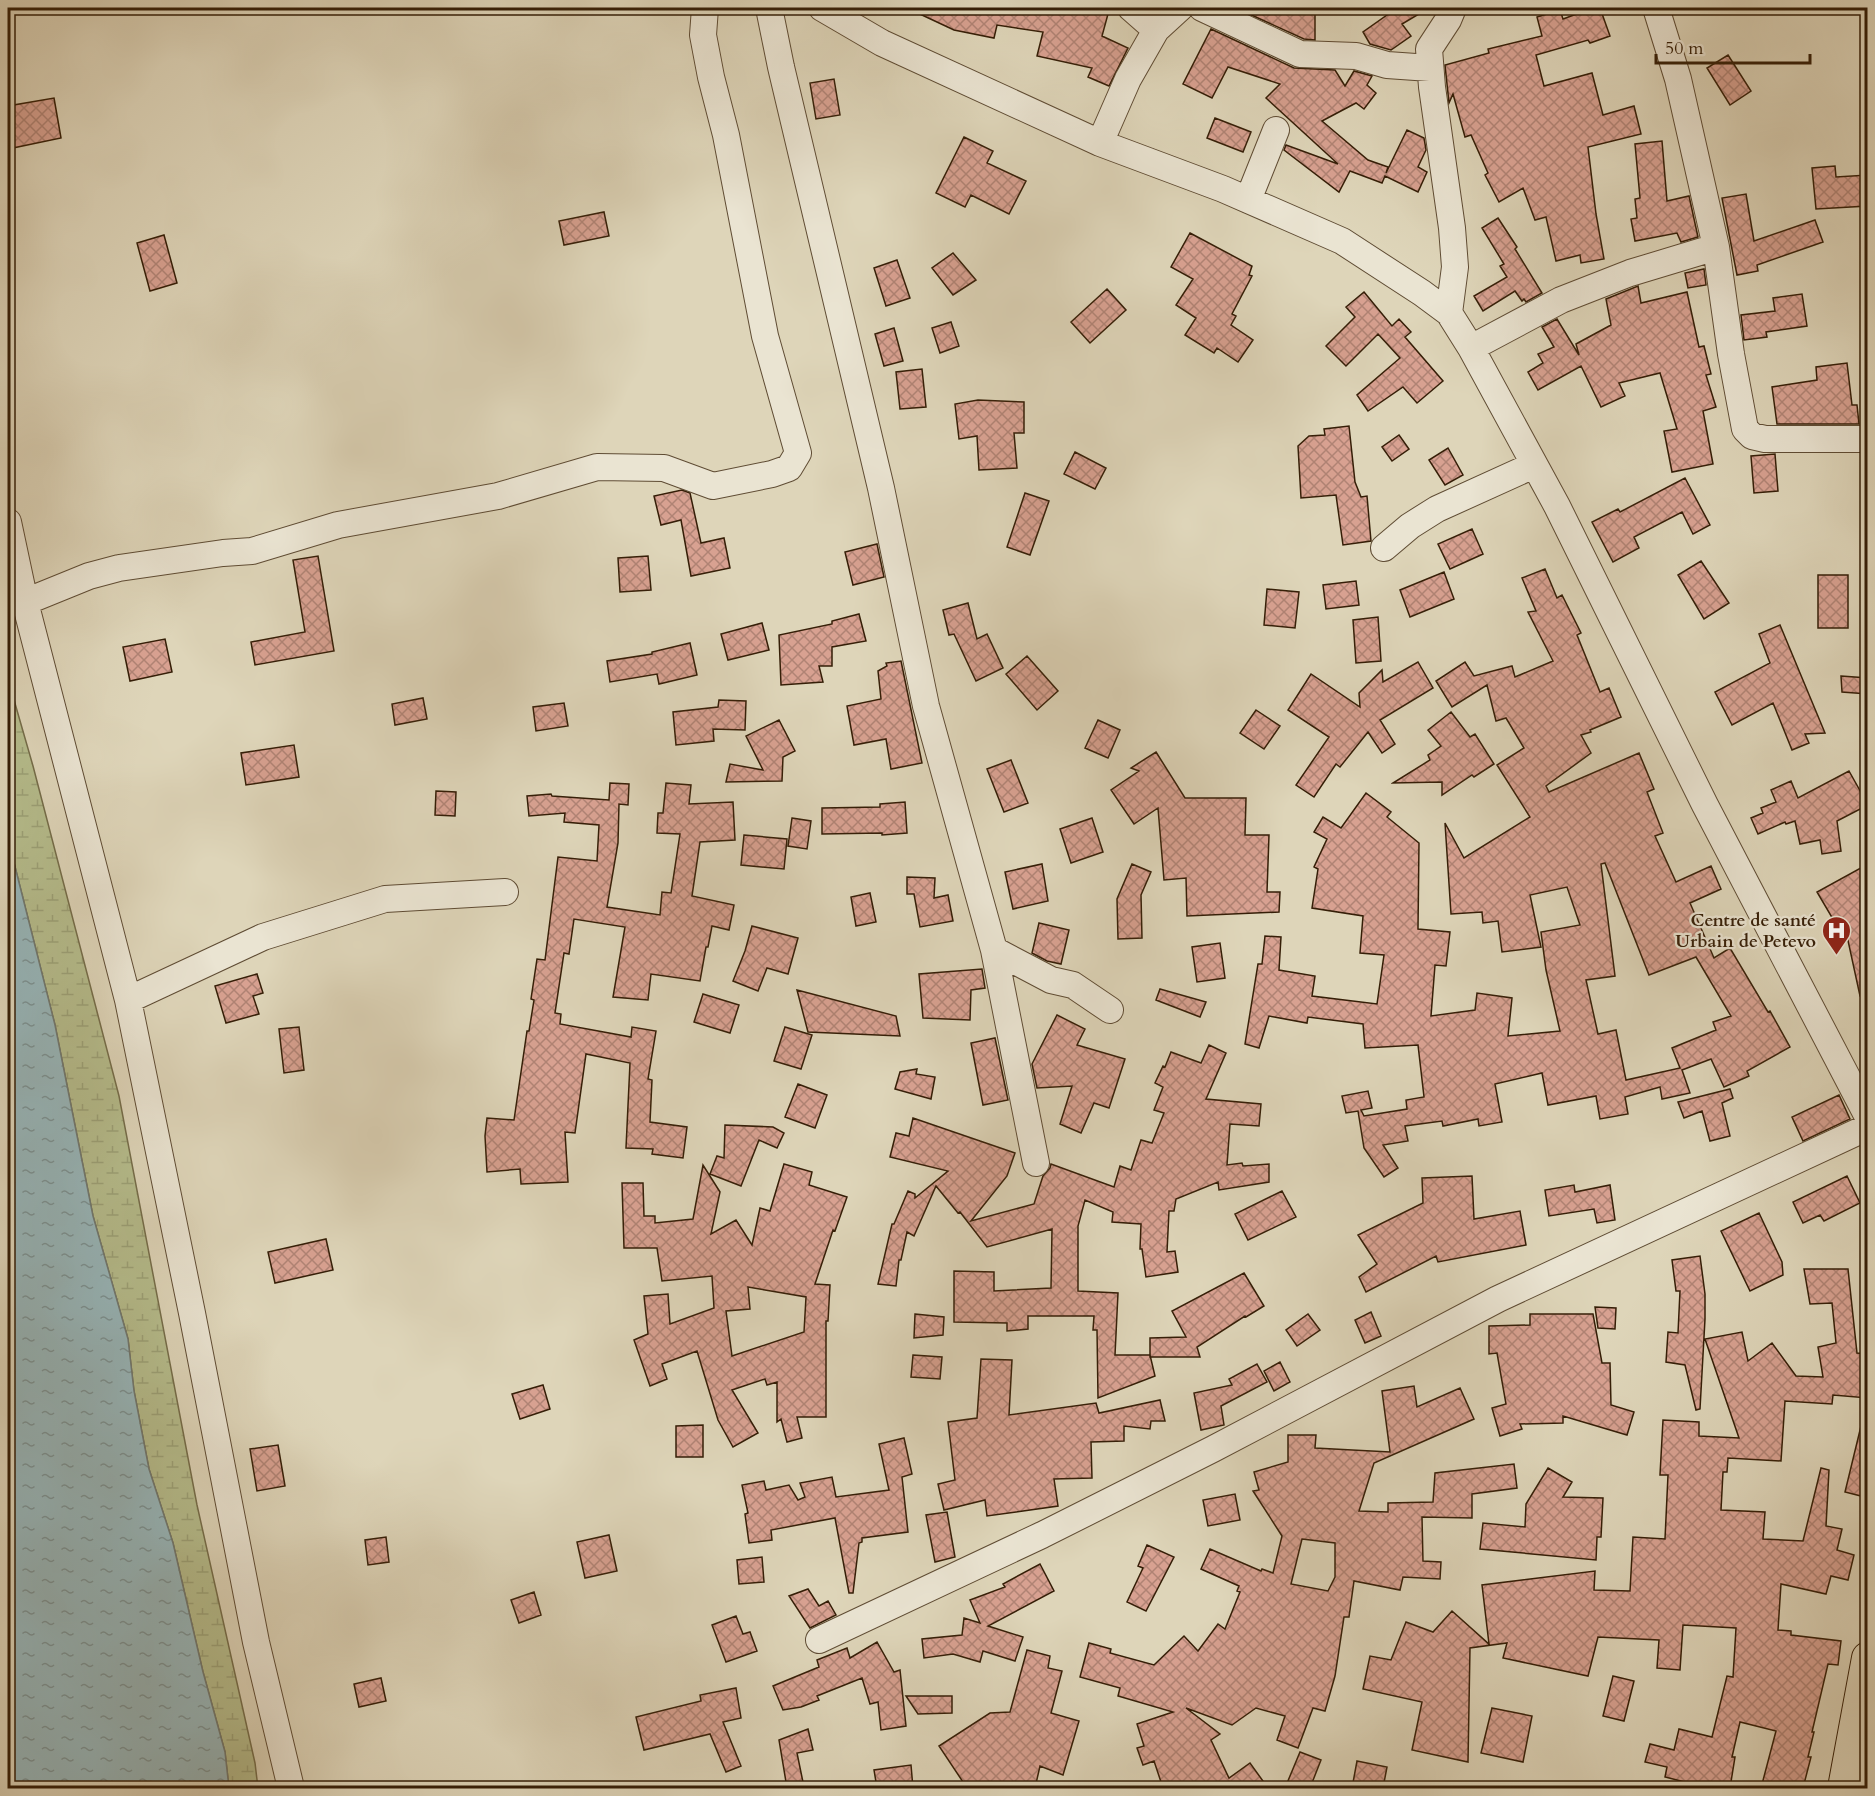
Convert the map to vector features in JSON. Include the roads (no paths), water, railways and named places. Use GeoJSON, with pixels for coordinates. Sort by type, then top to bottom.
{"type":"FeatureCollection","features":[{"type":"Feature","properties":{"kind":"main road"},"geometry":{"type":"LineString","coordinates":[[1844,1788],[1868,1658]]}},
{"type":"Feature","properties":{"kind":"street"},"geometry":{"type":"LineString","coordinates":[[25,602],[89,576],[119,568],[252,551],[338,525],[498,496],[597,467],[664,468],[713,486],[772,474],[789,468],[798,453],[765,336],[726,135],[703,35],[705,8]]}},
{"type":"Feature","properties":{"kind":"street"},"geometry":{"type":"LineString","coordinates":[[769,8],[878,477],[926,706],[994,950],[1036,1163]]}},
{"type":"Feature","properties":{"kind":"street"},"geometry":{"type":"LineString","coordinates":[[822,8],[882,43],[1100,143],[1248,200],[1342,241],[1449,313],[1471,348],[1557,506],[1705,805],[1868,1117]]}},
{"type":"Feature","properties":{"kind":"street"},"geometry":{"type":"LineString","coordinates":[[1131,8],[1156,30]]}},
{"type":"Feature","properties":{"kind":"street"},"geometry":{"type":"LineString","coordinates":[[1100,143],[1128,79],[1156,30],[1180,8]]}},
{"type":"Feature","properties":{"kind":"street"},"geometry":{"type":"LineString","coordinates":[[1202,8],[1300,54],[1356,56],[1387,64],[1430,68]]}},
{"type":"Feature","properties":{"kind":"street"},"geometry":{"type":"LineString","coordinates":[[1449,313],[1455,267],[1429,49],[1453,8]]}},
{"type":"Feature","properties":{"kind":"street"},"geometry":{"type":"LineString","coordinates":[[1656,8],[1678,79],[1716,247],[1731,354],[1745,429],[1752,436],[1765,439],[1868,439]]}},
{"type":"Feature","properties":{"kind":"street"},"geometry":{"type":"LineString","coordinates":[[1248,200],[1276,130]]}},
{"type":"Feature","properties":{"kind":"street"},"geometry":{"type":"LineString","coordinates":[[1471,348],[1561,300],[1630,273],[1716,247]]}},
{"type":"Feature","properties":{"kind":"street"},"geometry":{"type":"LineString","coordinates":[[1384,548],[1410,525],[1437,509],[1534,465]]}},
{"type":"Feature","properties":{"kind":"street"},"geometry":{"type":"LineString","coordinates":[[8,522],[25,602],[128,1000],[256,1642],[291,1788]]}},
{"type":"Feature","properties":{"kind":"street"},"geometry":{"type":"LineString","coordinates":[[128,1000],[263,937],[385,899],[505,892]]}},
{"type":"Feature","properties":{"kind":"street"},"geometry":{"type":"LineString","coordinates":[[994,950],[1051,980],[1073,985],[1110,1010]]}},
{"type":"Feature","properties":{"kind":"street"},"geometry":{"type":"LineString","coordinates":[[819,1640],[1053,1530],[1213,1449],[1498,1299],[1868,1127]]}},
{"type":"Feature","properties":{"kind":"water"},"geometry":{"type":"Polygon","coordinates":[[[8,839],[55,1025],[93,1216],[128,1339],[134,1391],[149,1469],[173,1543],[203,1672],[225,1752],[229,1788],[8,1788],[8,839]]]}},
{"type":"Feature","properties":{"kind":"place","name":"Centre de santé Urbain de Petevo"},"geometry":{"type":"Point","coordinates":[1837,956]}}]}
